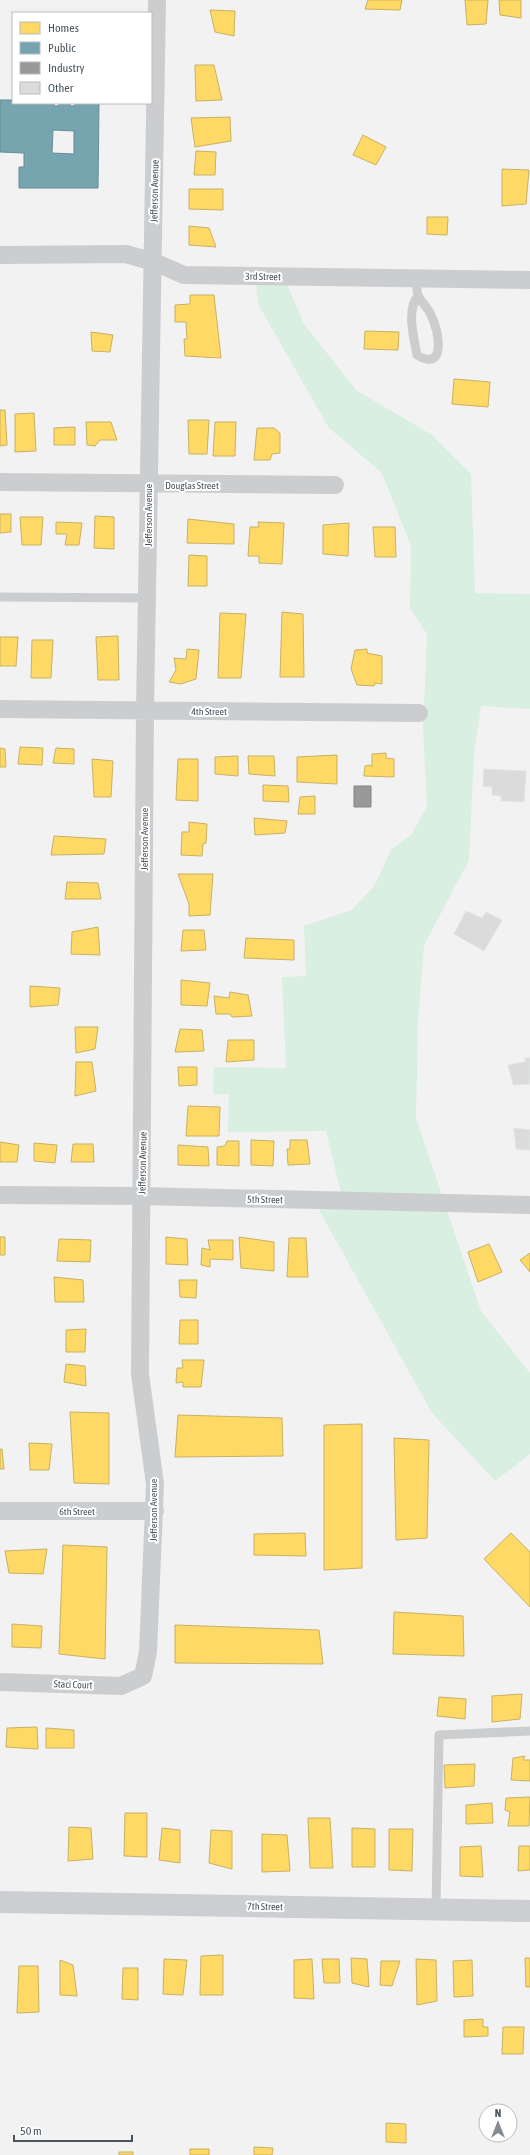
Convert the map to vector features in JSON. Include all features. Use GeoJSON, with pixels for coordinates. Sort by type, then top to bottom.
{"type":"FeatureCollection","features":[{"type":"Feature","properties":{"kind":"street","name":"Jefferson Avenue"},"geometry":{"type":"LineString","coordinates":[[143,1676],[148,1652],[155,1511],[155,1484],[140,1374],[145,710],[148,598],[148,485],[154,262],[156,0]]}},
{"type":"Feature","properties":{"kind":"street","name":"3rd Street"},"geometry":{"type":"LineString","coordinates":[[0,255],[126,254],[154,262],[184,275],[417,287],[530,280]]}},
{"type":"Feature","properties":{"kind":"street","name":"Douglas Street"},"geometry":{"type":"LineString","coordinates":[[0,482],[148,485],[336,485]]}},
{"type":"Feature","properties":{"kind":"street","name":"4th Street"},"geometry":{"type":"LineString","coordinates":[[0,709],[419,713]]}},
{"type":"Feature","properties":{"kind":"street","name":"5th Street"},"geometry":{"type":"LineString","coordinates":[[0,1195],[141,1196],[530,1205]]}},
{"type":"Feature","properties":{"kind":"street","name":"6th Street"},"geometry":{"type":"LineString","coordinates":[[0,1511],[155,1511]]}},
{"type":"Feature","properties":{"kind":"street","name":"Staci Court"},"geometry":{"type":"LineString","coordinates":[[0,1682],[121,1686],[143,1676]]}},
{"type":"Feature","properties":{"kind":"street","name":"7th Street"},"geometry":{"type":"LineString","coordinates":[[0,1902],[436,1908],[530,1911]]}},
{"type":"Feature","properties":{"kind":"lane"},"geometry":{"type":"LineString","coordinates":[[417,287],[431,315],[436,332],[439,349],[437,356],[432,360],[425,360],[417,355],[412,317],[413,301],[417,287]]}},
{"type":"Feature","properties":{"kind":"lane"},"geometry":{"type":"LineString","coordinates":[[0,597],[148,598]]}},
{"type":"Feature","properties":{"kind":"lane"},"geometry":{"type":"LineString","coordinates":[[436,1908],[439,1735],[530,1731]]}},
{"type":"Feature","properties":{"kind":"green space"},"geometry":{"type":"Polygon","coordinates":[[[256,283],[287,284],[304,324],[356,390],[432,435],[471,474],[475,593],[530,594],[530,709],[481,706],[474,755],[469,860],[424,945],[418,1022],[416,1118],[481,1311],[530,1373],[530,1454],[495,1481],[432,1413],[319,1210],[342,1197],[326,1131],[228,1132],[229,1094],[213,1095],[214,1067],[286,1068],[282,977],[306,976],[304,926],[352,910],[375,885],[391,850],[412,834],[427,806],[423,728],[427,634],[410,608],[411,546],[382,473],[329,428],[258,304],[256,283]]]}},
{"type":"Feature","properties":{"kind":"building: Homes"},"geometry":{"type":"Polygon","coordinates":[[[368,0],[402,0],[400,10],[365,9],[368,0]]]}},
{"type":"Feature","properties":{"kind":"building: Homes"},"geometry":{"type":"Polygon","coordinates":[[[465,0],[488,0],[486,24],[467,25],[465,0]]]}},
{"type":"Feature","properties":{"kind":"building: Homes"},"geometry":{"type":"Polygon","coordinates":[[[499,0],[521,0],[521,18],[500,15],[499,0]]]}},
{"type":"Feature","properties":{"kind":"building: Homes"},"geometry":{"type":"Polygon","coordinates":[[[210,10],[235,11],[234,36],[215,32],[210,10]]]}},
{"type":"Feature","properties":{"kind":"building: Homes"},"geometry":{"type":"Polygon","coordinates":[[[195,65],[214,65],[222,100],[196,101],[195,65]]]}},
{"type":"Feature","properties":{"kind":"building: Homes"},"geometry":{"type":"Polygon","coordinates":[[[230,117],[231,141],[195,147],[191,118],[230,117]]]}},
{"type":"Feature","properties":{"kind":"building: Homes"},"geometry":{"type":"Polygon","coordinates":[[[363,135],[386,147],[376,165],[353,155],[363,135]]]}},
{"type":"Feature","properties":{"kind":"building: Homes"},"geometry":{"type":"Polygon","coordinates":[[[196,151],[216,152],[215,175],[194,175],[196,151]]]}},
{"type":"Feature","properties":{"kind":"building: Homes"},"geometry":{"type":"Polygon","coordinates":[[[502,169],[529,170],[526,204],[502,206],[502,169]]]}},
{"type":"Feature","properties":{"kind":"building: Homes"},"geometry":{"type":"Polygon","coordinates":[[[189,189],[223,189],[223,210],[189,209],[189,189]]]}},
{"type":"Feature","properties":{"kind":"building: Homes"},"geometry":{"type":"Polygon","coordinates":[[[427,217],[448,217],[447,235],[427,234],[427,217]]]}},
{"type":"Feature","properties":{"kind":"building: Homes"},"geometry":{"type":"Polygon","coordinates":[[[189,226],[209,228],[216,247],[189,245],[189,226]]]}},
{"type":"Feature","properties":{"kind":"building: Homes"},"geometry":{"type":"Polygon","coordinates":[[[190,295],[214,295],[221,358],[185,356],[184,339],[187,339],[186,322],[175,322],[175,305],[190,304],[190,295]]]}},
{"type":"Feature","properties":{"kind":"building: Homes"},"geometry":{"type":"Polygon","coordinates":[[[365,331],[399,332],[398,350],[364,349],[365,331]]]}},
{"type":"Feature","properties":{"kind":"building: Homes"},"geometry":{"type":"Polygon","coordinates":[[[91,332],[113,335],[110,352],[92,351],[91,332]]]}},
{"type":"Feature","properties":{"kind":"building: Homes"},"geometry":{"type":"Polygon","coordinates":[[[454,379],[490,382],[488,407],[452,404],[454,379]]]}},
{"type":"Feature","properties":{"kind":"building: Homes"},"geometry":{"type":"Polygon","coordinates":[[[0,410],[5,410],[7,445],[0,446],[0,410]]]}},
{"type":"Feature","properties":{"kind":"building: Homes"},"geometry":{"type":"Polygon","coordinates":[[[34,413],[36,451],[15,452],[15,414],[34,413]]]}},
{"type":"Feature","properties":{"kind":"building: Homes"},"geometry":{"type":"Polygon","coordinates":[[[188,420],[209,420],[207,454],[189,454],[188,420]]]}},
{"type":"Feature","properties":{"kind":"building: Homes"},"geometry":{"type":"Polygon","coordinates":[[[86,422],[111,422],[117,440],[100,440],[95,446],[87,445],[86,422]]]}},
{"type":"Feature","properties":{"kind":"building: Homes"},"geometry":{"type":"Polygon","coordinates":[[[215,422],[236,422],[235,456],[213,456],[215,422]]]}},
{"type":"Feature","properties":{"kind":"building: Homes"},"geometry":{"type":"Polygon","coordinates":[[[75,427],[75,445],[54,445],[54,428],[75,427]]]}},
{"type":"Feature","properties":{"kind":"building: Homes"},"geometry":{"type":"Polygon","coordinates":[[[257,428],[274,428],[280,433],[280,453],[272,454],[270,460],[254,460],[257,428]]]}},
{"type":"Feature","properties":{"kind":"building: Homes"},"geometry":{"type":"Polygon","coordinates":[[[0,514],[11,514],[11,532],[0,533],[0,514]]]}},
{"type":"Feature","properties":{"kind":"building: Homes"},"geometry":{"type":"Polygon","coordinates":[[[95,516],[114,517],[114,549],[94,548],[95,516]]]}},
{"type":"Feature","properties":{"kind":"building: Homes"},"geometry":{"type":"Polygon","coordinates":[[[20,517],[43,517],[41,545],[22,545],[20,517]]]}},
{"type":"Feature","properties":{"kind":"building: Homes"},"geometry":{"type":"Polygon","coordinates":[[[188,519],[234,524],[234,544],[187,543],[188,519]]]}},
{"type":"Feature","properties":{"kind":"building: Homes"},"geometry":{"type":"Polygon","coordinates":[[[56,522],[82,523],[79,545],[65,545],[67,534],[56,534],[56,522]]]}},
{"type":"Feature","properties":{"kind":"building: Homes"},"geometry":{"type":"Polygon","coordinates":[[[258,522],[284,523],[282,564],[259,563],[259,556],[248,556],[250,527],[259,527],[258,522]]]}},
{"type":"Feature","properties":{"kind":"building: Homes"},"geometry":{"type":"Polygon","coordinates":[[[349,523],[348,556],[323,554],[323,525],[349,523]]]}},
{"type":"Feature","properties":{"kind":"building: Homes"},"geometry":{"type":"Polygon","coordinates":[[[373,527],[395,527],[396,557],[375,557],[373,527]]]}},
{"type":"Feature","properties":{"kind":"building: Homes"},"geometry":{"type":"Polygon","coordinates":[[[189,555],[207,556],[207,586],[188,586],[189,555]]]}},
{"type":"Feature","properties":{"kind":"building: Homes"},"geometry":{"type":"Polygon","coordinates":[[[282,612],[303,614],[304,677],[280,677],[282,612]]]}},
{"type":"Feature","properties":{"kind":"building: Homes"},"geometry":{"type":"Polygon","coordinates":[[[220,613],[246,614],[241,678],[218,678],[220,613]]]}},
{"type":"Feature","properties":{"kind":"building: Homes"},"geometry":{"type":"Polygon","coordinates":[[[118,636],[119,680],[98,680],[96,637],[118,636]]]}},
{"type":"Feature","properties":{"kind":"building: Homes"},"geometry":{"type":"Polygon","coordinates":[[[0,637],[18,637],[16,666],[0,666],[0,637]]]}},
{"type":"Feature","properties":{"kind":"building: Homes"},"geometry":{"type":"Polygon","coordinates":[[[32,640],[53,640],[51,678],[31,678],[32,640]]]}},
{"type":"Feature","properties":{"kind":"building: Homes"},"geometry":{"type":"Polygon","coordinates":[[[187,649],[199,650],[196,679],[181,684],[169,682],[176,670],[174,658],[186,659],[187,649]]]}},
{"type":"Feature","properties":{"kind":"building: Homes"},"geometry":{"type":"Polygon","coordinates":[[[367,649],[367,653],[382,656],[382,684],[375,683],[374,686],[357,685],[351,669],[355,650],[367,649]]]}},
{"type":"Feature","properties":{"kind":"building: Homes"},"geometry":{"type":"Polygon","coordinates":[[[20,747],[43,748],[42,765],[18,764],[20,747]]]}},
{"type":"Feature","properties":{"kind":"building: Homes"},"geometry":{"type":"Polygon","coordinates":[[[0,748],[5,749],[6,767],[0,767],[0,748]]]}},
{"type":"Feature","properties":{"kind":"building: Homes"},"geometry":{"type":"Polygon","coordinates":[[[56,748],[74,749],[74,764],[53,763],[56,748]]]}},
{"type":"Feature","properties":{"kind":"building: Homes"},"geometry":{"type":"Polygon","coordinates":[[[386,753],[386,758],[394,759],[394,777],[364,776],[365,766],[370,765],[372,767],[372,754],[386,753]]]}},
{"type":"Feature","properties":{"kind":"building: Homes"},"geometry":{"type":"Polygon","coordinates":[[[337,755],[337,784],[297,782],[297,757],[337,755]]]}},
{"type":"Feature","properties":{"kind":"building: Homes"},"geometry":{"type":"Polygon","coordinates":[[[238,756],[238,776],[215,774],[215,757],[238,756]]]}},
{"type":"Feature","properties":{"kind":"building: Homes"},"geometry":{"type":"Polygon","coordinates":[[[248,756],[274,756],[275,776],[249,774],[248,756]]]}},
{"type":"Feature","properties":{"kind":"building: Homes"},"geometry":{"type":"Polygon","coordinates":[[[92,759],[113,761],[111,797],[94,797],[92,759]]]}},
{"type":"Feature","properties":{"kind":"building: Homes"},"geometry":{"type":"Polygon","coordinates":[[[178,759],[198,759],[198,801],[176,800],[178,759]]]}},
{"type":"Feature","properties":{"kind":"building: Homes"},"geometry":{"type":"Polygon","coordinates":[[[263,785],[288,786],[289,802],[263,801],[263,785]]]}},
{"type":"Feature","properties":{"kind":"building: Homes"},"geometry":{"type":"Polygon","coordinates":[[[315,796],[315,814],[298,814],[300,797],[315,796]]]}},
{"type":"Feature","properties":{"kind":"building: Homes"},"geometry":{"type":"Polygon","coordinates":[[[254,818],[287,821],[285,833],[255,835],[254,818]]]}},
{"type":"Feature","properties":{"kind":"building: Homes"},"geometry":{"type":"Polygon","coordinates":[[[189,822],[207,824],[206,843],[203,844],[202,856],[181,855],[182,832],[189,832],[189,822]]]}},
{"type":"Feature","properties":{"kind":"building: Homes"},"geometry":{"type":"Polygon","coordinates":[[[54,836],[106,839],[104,854],[51,855],[54,836]]]}},
{"type":"Feature","properties":{"kind":"building: Homes"},"geometry":{"type":"Polygon","coordinates":[[[178,874],[213,874],[210,915],[189,916],[189,904],[178,874]]]}},
{"type":"Feature","properties":{"kind":"building: Homes"},"geometry":{"type":"Polygon","coordinates":[[[67,882],[98,883],[101,899],[65,899],[67,882]]]}},
{"type":"Feature","properties":{"kind":"building: Homes"},"geometry":{"type":"Polygon","coordinates":[[[98,927],[100,955],[71,954],[72,932],[98,927]]]}},
{"type":"Feature","properties":{"kind":"building: Homes"},"geometry":{"type":"Polygon","coordinates":[[[183,930],[204,930],[206,950],[181,951],[183,930]]]}},
{"type":"Feature","properties":{"kind":"building: Homes"},"geometry":{"type":"Polygon","coordinates":[[[246,938],[294,940],[294,960],[244,958],[246,938]]]}},
{"type":"Feature","properties":{"kind":"building: Homes"},"geometry":{"type":"Polygon","coordinates":[[[181,980],[210,983],[207,1006],[181,1005],[181,980]]]}},
{"type":"Feature","properties":{"kind":"building: Homes"},"geometry":{"type":"Polygon","coordinates":[[[30,986],[60,988],[58,1005],[30,1007],[30,986]]]}},
{"type":"Feature","properties":{"kind":"building: Homes"},"geometry":{"type":"Polygon","coordinates":[[[230,992],[248,995],[252,1016],[232,1017],[230,1014],[216,1014],[214,996],[229,998],[230,992]]]}},
{"type":"Feature","properties":{"kind":"building: Homes"},"geometry":{"type":"Polygon","coordinates":[[[75,1027],[98,1027],[95,1049],[76,1053],[75,1027]]]}},
{"type":"Feature","properties":{"kind":"building: Homes"},"geometry":{"type":"Polygon","coordinates":[[[180,1029],[202,1030],[204,1051],[175,1052],[180,1029]]]}},
{"type":"Feature","properties":{"kind":"building: Homes"},"geometry":{"type":"Polygon","coordinates":[[[228,1040],[254,1040],[254,1060],[226,1062],[228,1040]]]}},
{"type":"Feature","properties":{"kind":"building: Homes"},"geometry":{"type":"Polygon","coordinates":[[[76,1062],[92,1062],[96,1091],[75,1096],[76,1062]]]}},
{"type":"Feature","properties":{"kind":"building: Homes"},"geometry":{"type":"Polygon","coordinates":[[[178,1067],[197,1067],[197,1085],[179,1086],[178,1067]]]}},
{"type":"Feature","properties":{"kind":"building: Homes"},"geometry":{"type":"Polygon","coordinates":[[[188,1106],[220,1107],[219,1136],[186,1136],[188,1106]]]}},
{"type":"Feature","properties":{"kind":"building: Homes"},"geometry":{"type":"Polygon","coordinates":[[[251,1140],[274,1141],[273,1166],[251,1165],[251,1140]]]}},
{"type":"Feature","properties":{"kind":"building: Homes"},"geometry":{"type":"Polygon","coordinates":[[[290,1140],[307,1140],[310,1164],[288,1165],[287,1149],[290,1149],[290,1140]]]}},
{"type":"Feature","properties":{"kind":"building: Homes"},"geometry":{"type":"Polygon","coordinates":[[[227,1141],[239,1141],[239,1166],[217,1165],[217,1147],[225,1146],[227,1141]]]}},
{"type":"Feature","properties":{"kind":"building: Homes"},"geometry":{"type":"Polygon","coordinates":[[[0,1142],[19,1145],[17,1162],[0,1162],[0,1142]]]}},
{"type":"Feature","properties":{"kind":"building: Homes"},"geometry":{"type":"Polygon","coordinates":[[[34,1143],[57,1145],[55,1163],[34,1161],[34,1143]]]}},
{"type":"Feature","properties":{"kind":"building: Homes"},"geometry":{"type":"Polygon","coordinates":[[[73,1144],[93,1144],[94,1162],[71,1162],[73,1144]]]}},
{"type":"Feature","properties":{"kind":"building: Homes"},"geometry":{"type":"Polygon","coordinates":[[[178,1145],[208,1147],[209,1166],[178,1165],[178,1145]]]}},
{"type":"Feature","properties":{"kind":"building: Homes"},"geometry":{"type":"Polygon","coordinates":[[[0,1237],[5,1237],[5,1255],[0,1255],[0,1237]]]}},
{"type":"Feature","properties":{"kind":"building: Homes"},"geometry":{"type":"Polygon","coordinates":[[[166,1237],[187,1239],[188,1265],[166,1264],[166,1237]]]}},
{"type":"Feature","properties":{"kind":"building: Homes"},"geometry":{"type":"Polygon","coordinates":[[[239,1237],[274,1242],[274,1271],[241,1268],[239,1237]]]}},
{"type":"Feature","properties":{"kind":"building: Homes"},"geometry":{"type":"Polygon","coordinates":[[[289,1238],[306,1238],[308,1277],[287,1277],[289,1238]]]}},
{"type":"Feature","properties":{"kind":"building: Homes"},"geometry":{"type":"Polygon","coordinates":[[[59,1239],[91,1240],[90,1262],[57,1261],[59,1239]]]}},
{"type":"Feature","properties":{"kind":"building: Homes"},"geometry":{"type":"Polygon","coordinates":[[[208,1240],[233,1240],[233,1260],[210,1259],[210,1267],[201,1265],[202,1248],[210,1250],[208,1240]]]}},
{"type":"Feature","properties":{"kind":"building: Homes"},"geometry":{"type":"Polygon","coordinates":[[[489,1244],[502,1272],[478,1282],[468,1252],[489,1244]]]}},
{"type":"Feature","properties":{"kind":"building: Homes"},"geometry":{"type":"Polygon","coordinates":[[[530,1253],[530,1272],[520,1260],[530,1253]]]}},
{"type":"Feature","properties":{"kind":"building: Homes"},"geometry":{"type":"Polygon","coordinates":[[[54,1277],[83,1280],[84,1302],[55,1302],[54,1277]]]}},
{"type":"Feature","properties":{"kind":"building: Homes"},"geometry":{"type":"Polygon","coordinates":[[[179,1280],[197,1280],[196,1298],[180,1297],[179,1280]]]}},
{"type":"Feature","properties":{"kind":"building: Homes"},"geometry":{"type":"Polygon","coordinates":[[[180,1320],[198,1320],[198,1344],[179,1344],[180,1320]]]}},
{"type":"Feature","properties":{"kind":"building: Homes"},"geometry":{"type":"Polygon","coordinates":[[[86,1329],[85,1352],[66,1352],[66,1330],[86,1329]]]}},
{"type":"Feature","properties":{"kind":"building: Homes"},"geometry":{"type":"Polygon","coordinates":[[[182,1360],[204,1360],[201,1387],[183,1387],[183,1382],[176,1383],[177,1368],[183,1368],[182,1360]]]}},
{"type":"Feature","properties":{"kind":"building: Homes"},"geometry":{"type":"Polygon","coordinates":[[[66,1364],[85,1366],[86,1386],[64,1382],[66,1364]]]}},
{"type":"Feature","properties":{"kind":"building: Homes"},"geometry":{"type":"Polygon","coordinates":[[[70,1412],[109,1413],[109,1484],[74,1483],[70,1412]]]}},
{"type":"Feature","properties":{"kind":"building: Homes"},"geometry":{"type":"Polygon","coordinates":[[[178,1415],[282,1418],[283,1456],[175,1457],[178,1415]]]}},
{"type":"Feature","properties":{"kind":"building: Homes"},"geometry":{"type":"Polygon","coordinates":[[[362,1424],[362,1568],[324,1570],[324,1425],[362,1424]]]}},
{"type":"Feature","properties":{"kind":"building: Homes"},"geometry":{"type":"Polygon","coordinates":[[[394,1438],[429,1440],[427,1538],[396,1540],[394,1438]]]}},
{"type":"Feature","properties":{"kind":"building: Homes"},"geometry":{"type":"Polygon","coordinates":[[[29,1443],[52,1444],[49,1470],[30,1470],[29,1443]]]}},
{"type":"Feature","properties":{"kind":"building: Homes"},"geometry":{"type":"Polygon","coordinates":[[[0,1449],[2,1449],[4,1469],[0,1469],[0,1449]]]}},
{"type":"Feature","properties":{"kind":"building: Homes"},"geometry":{"type":"Polygon","coordinates":[[[305,1533],[306,1556],[254,1555],[254,1534],[305,1533]]]}},
{"type":"Feature","properties":{"kind":"building: Homes"},"geometry":{"type":"Polygon","coordinates":[[[511,1533],[530,1552],[530,1607],[484,1559],[511,1533]]]}},
{"type":"Feature","properties":{"kind":"building: Homes"},"geometry":{"type":"Polygon","coordinates":[[[63,1545],[107,1547],[105,1659],[59,1654],[63,1545]]]}},
{"type":"Feature","properties":{"kind":"building: Homes"},"geometry":{"type":"Polygon","coordinates":[[[47,1549],[43,1574],[9,1573],[5,1551],[47,1549]]]}},
{"type":"Feature","properties":{"kind":"building: Homes"},"geometry":{"type":"Polygon","coordinates":[[[394,1612],[463,1616],[464,1656],[393,1654],[394,1612]]]}},
{"type":"Feature","properties":{"kind":"building: Homes"},"geometry":{"type":"Polygon","coordinates":[[[12,1624],[42,1626],[41,1648],[12,1647],[12,1624]]]}},
{"type":"Feature","properties":{"kind":"building: Homes"},"geometry":{"type":"Polygon","coordinates":[[[175,1625],[319,1630],[323,1664],[175,1663],[175,1625]]]}},
{"type":"Feature","properties":{"kind":"building: Homes"},"geometry":{"type":"Polygon","coordinates":[[[522,1694],[520,1719],[492,1722],[492,1696],[522,1694]]]}},
{"type":"Feature","properties":{"kind":"building: Homes"},"geometry":{"type":"Polygon","coordinates":[[[439,1697],[466,1699],[465,1719],[437,1716],[439,1697]]]}},
{"type":"Feature","properties":{"kind":"building: Homes"},"geometry":{"type":"Polygon","coordinates":[[[37,1727],[38,1749],[6,1747],[7,1728],[37,1727]]]}},
{"type":"Feature","properties":{"kind":"building: Homes"},"geometry":{"type":"Polygon","coordinates":[[[46,1728],[74,1730],[74,1748],[46,1748],[46,1728]]]}},
{"type":"Feature","properties":{"kind":"building: Homes"},"geometry":{"type":"Polygon","coordinates":[[[525,1756],[523,1760],[530,1760],[530,1781],[511,1780],[513,1758],[525,1756]]]}},
{"type":"Feature","properties":{"kind":"building: Homes"},"geometry":{"type":"Polygon","coordinates":[[[475,1764],[474,1786],[445,1788],[444,1765],[475,1764]]]}},
{"type":"Feature","properties":{"kind":"building: Homes"},"geometry":{"type":"Polygon","coordinates":[[[530,1797],[529,1826],[508,1826],[510,1812],[505,1810],[506,1798],[530,1797]]]}},
{"type":"Feature","properties":{"kind":"building: Homes"},"geometry":{"type":"Polygon","coordinates":[[[492,1803],[493,1823],[466,1824],[466,1805],[492,1803]]]}},
{"type":"Feature","properties":{"kind":"building: Homes"},"geometry":{"type":"Polygon","coordinates":[[[125,1813],[147,1813],[147,1857],[124,1856],[125,1813]]]}},
{"type":"Feature","properties":{"kind":"building: Homes"},"geometry":{"type":"Polygon","coordinates":[[[308,1818],[330,1818],[333,1868],[310,1868],[308,1818]]]}},
{"type":"Feature","properties":{"kind":"building: Homes"},"geometry":{"type":"Polygon","coordinates":[[[69,1827],[91,1828],[93,1859],[68,1861],[69,1827]]]}},
{"type":"Feature","properties":{"kind":"building: Homes"},"geometry":{"type":"Polygon","coordinates":[[[162,1828],[180,1830],[180,1863],[159,1860],[162,1828]]]}},
{"type":"Feature","properties":{"kind":"building: Homes"},"geometry":{"type":"Polygon","coordinates":[[[352,1828],[375,1829],[375,1867],[352,1867],[352,1828]]]}},
{"type":"Feature","properties":{"kind":"building: Homes"},"geometry":{"type":"Polygon","coordinates":[[[389,1829],[413,1829],[412,1871],[389,1870],[389,1829]]]}},
{"type":"Feature","properties":{"kind":"building: Homes"},"geometry":{"type":"Polygon","coordinates":[[[211,1830],[232,1831],[232,1869],[209,1863],[211,1830]]]}},
{"type":"Feature","properties":{"kind":"building: Homes"},"geometry":{"type":"Polygon","coordinates":[[[262,1834],[287,1835],[290,1871],[262,1872],[262,1834]]]}},
{"type":"Feature","properties":{"kind":"building: Homes"},"geometry":{"type":"Polygon","coordinates":[[[481,1846],[483,1877],[460,1876],[460,1847],[481,1846]]]}},
{"type":"Feature","properties":{"kind":"building: Homes"},"geometry":{"type":"Polygon","coordinates":[[[519,1846],[530,1846],[530,1870],[518,1871],[519,1846]]]}},
{"type":"Feature","properties":{"kind":"building: Homes"},"geometry":{"type":"Polygon","coordinates":[[[223,1955],[223,1995],[200,1995],[201,1956],[223,1955]]]}},
{"type":"Feature","properties":{"kind":"building: Homes"},"geometry":{"type":"Polygon","coordinates":[[[351,1958],[367,1959],[369,1987],[352,1983],[351,1958]]]}},
{"type":"Feature","properties":{"kind":"building: Homes"},"geometry":{"type":"Polygon","coordinates":[[[525,1958],[530,1958],[530,1987],[526,1987],[525,1958]]]}},
{"type":"Feature","properties":{"kind":"building: Homes"},"geometry":{"type":"Polygon","coordinates":[[[164,1959],[187,1960],[183,1995],[163,1994],[164,1959]]]}},
{"type":"Feature","properties":{"kind":"building: Homes"},"geometry":{"type":"Polygon","coordinates":[[[312,1959],[314,1999],[294,1998],[294,1960],[312,1959]]]}},
{"type":"Feature","properties":{"kind":"building: Homes"},"geometry":{"type":"Polygon","coordinates":[[[322,1959],[339,1959],[340,1983],[324,1983],[322,1959]]]}},
{"type":"Feature","properties":{"kind":"building: Homes"},"geometry":{"type":"Polygon","coordinates":[[[416,1959],[436,1960],[437,2001],[417,2005],[416,1959]]]}},
{"type":"Feature","properties":{"kind":"building: Homes"},"geometry":{"type":"Polygon","coordinates":[[[60,1960],[73,1965],[77,1996],[60,1995],[60,1960]]]}},
{"type":"Feature","properties":{"kind":"building: Homes"},"geometry":{"type":"Polygon","coordinates":[[[472,1960],[473,1996],[454,1997],[453,1961],[472,1960]]]}},
{"type":"Feature","properties":{"kind":"building: Homes"},"geometry":{"type":"Polygon","coordinates":[[[381,1961],[400,1961],[392,1986],[380,1985],[381,1961]]]}},
{"type":"Feature","properties":{"kind":"building: Homes"},"geometry":{"type":"Polygon","coordinates":[[[19,1966],[38,1966],[39,2012],[17,2013],[19,1966]]]}},
{"type":"Feature","properties":{"kind":"building: Homes"},"geometry":{"type":"Polygon","coordinates":[[[123,1968],[138,1968],[138,2000],[122,1999],[123,1968]]]}},
{"type":"Feature","properties":{"kind":"building: Homes"},"geometry":{"type":"Polygon","coordinates":[[[483,2019],[483,2027],[488,2027],[488,2036],[464,2037],[464,2020],[483,2019]]]}},
{"type":"Feature","properties":{"kind":"building: Homes"},"geometry":{"type":"Polygon","coordinates":[[[503,2027],[524,2027],[523,2054],[502,2054],[503,2027]]]}},
{"type":"Feature","properties":{"kind":"building: Homes"},"geometry":{"type":"Polygon","coordinates":[[[386,2123],[406,2124],[406,2143],[386,2142],[386,2123]]]}},
{"type":"Feature","properties":{"kind":"building: Homes"},"geometry":{"type":"Polygon","coordinates":[[[254,2147],[273,2148],[272,2155],[254,2155],[254,2147]]]}},
{"type":"Feature","properties":{"kind":"building: Homes"},"geometry":{"type":"Polygon","coordinates":[[[190,2149],[209,2149],[209,2155],[190,2155],[190,2149]]]}},
{"type":"Feature","properties":{"kind":"building: Homes"},"geometry":{"type":"Polygon","coordinates":[[[119,2152],[133,2152],[133,2155],[119,2155],[119,2152]]]}},
{"type":"Feature","properties":{"kind":"building: Public"},"geometry":{"type":"Polygon","coordinates":[[[0,100],[12,100],[12,104],[54,104],[54,106],[59,106],[59,104],[70,104],[70,106],[75,106],[75,104],[99,104],[98,188],[19,188],[19,167],[24,167],[24,153],[0,152],[0,100]],[[53,130],[52,153],[74,154],[74,131],[53,130]]]}},
{"type":"Feature","properties":{"kind":"building: Industry"},"geometry":{"type":"Polygon","coordinates":[[[354,786],[371,786],[371,807],[354,807],[354,786]]]}},
{"type":"Feature","properties":{"kind":"building: Other"},"geometry":{"type":"Polygon","coordinates":[[[484,769],[526,771],[524,802],[501,801],[501,796],[492,795],[492,787],[483,786],[484,769]]]}},
{"type":"Feature","properties":{"kind":"building: Other"},"geometry":{"type":"Polygon","coordinates":[[[466,911],[482,918],[486,912],[502,920],[484,951],[454,934],[466,911]]]}},
{"type":"Feature","properties":{"kind":"building: Other"},"geometry":{"type":"Polygon","coordinates":[[[525,1058],[530,1058],[530,1084],[513,1085],[508,1065],[525,1062],[525,1058]]]}},
{"type":"Feature","properties":{"kind":"building: Other"},"geometry":{"type":"Polygon","coordinates":[[[514,1128],[530,1130],[530,1150],[516,1149],[514,1128]]]}}]}
